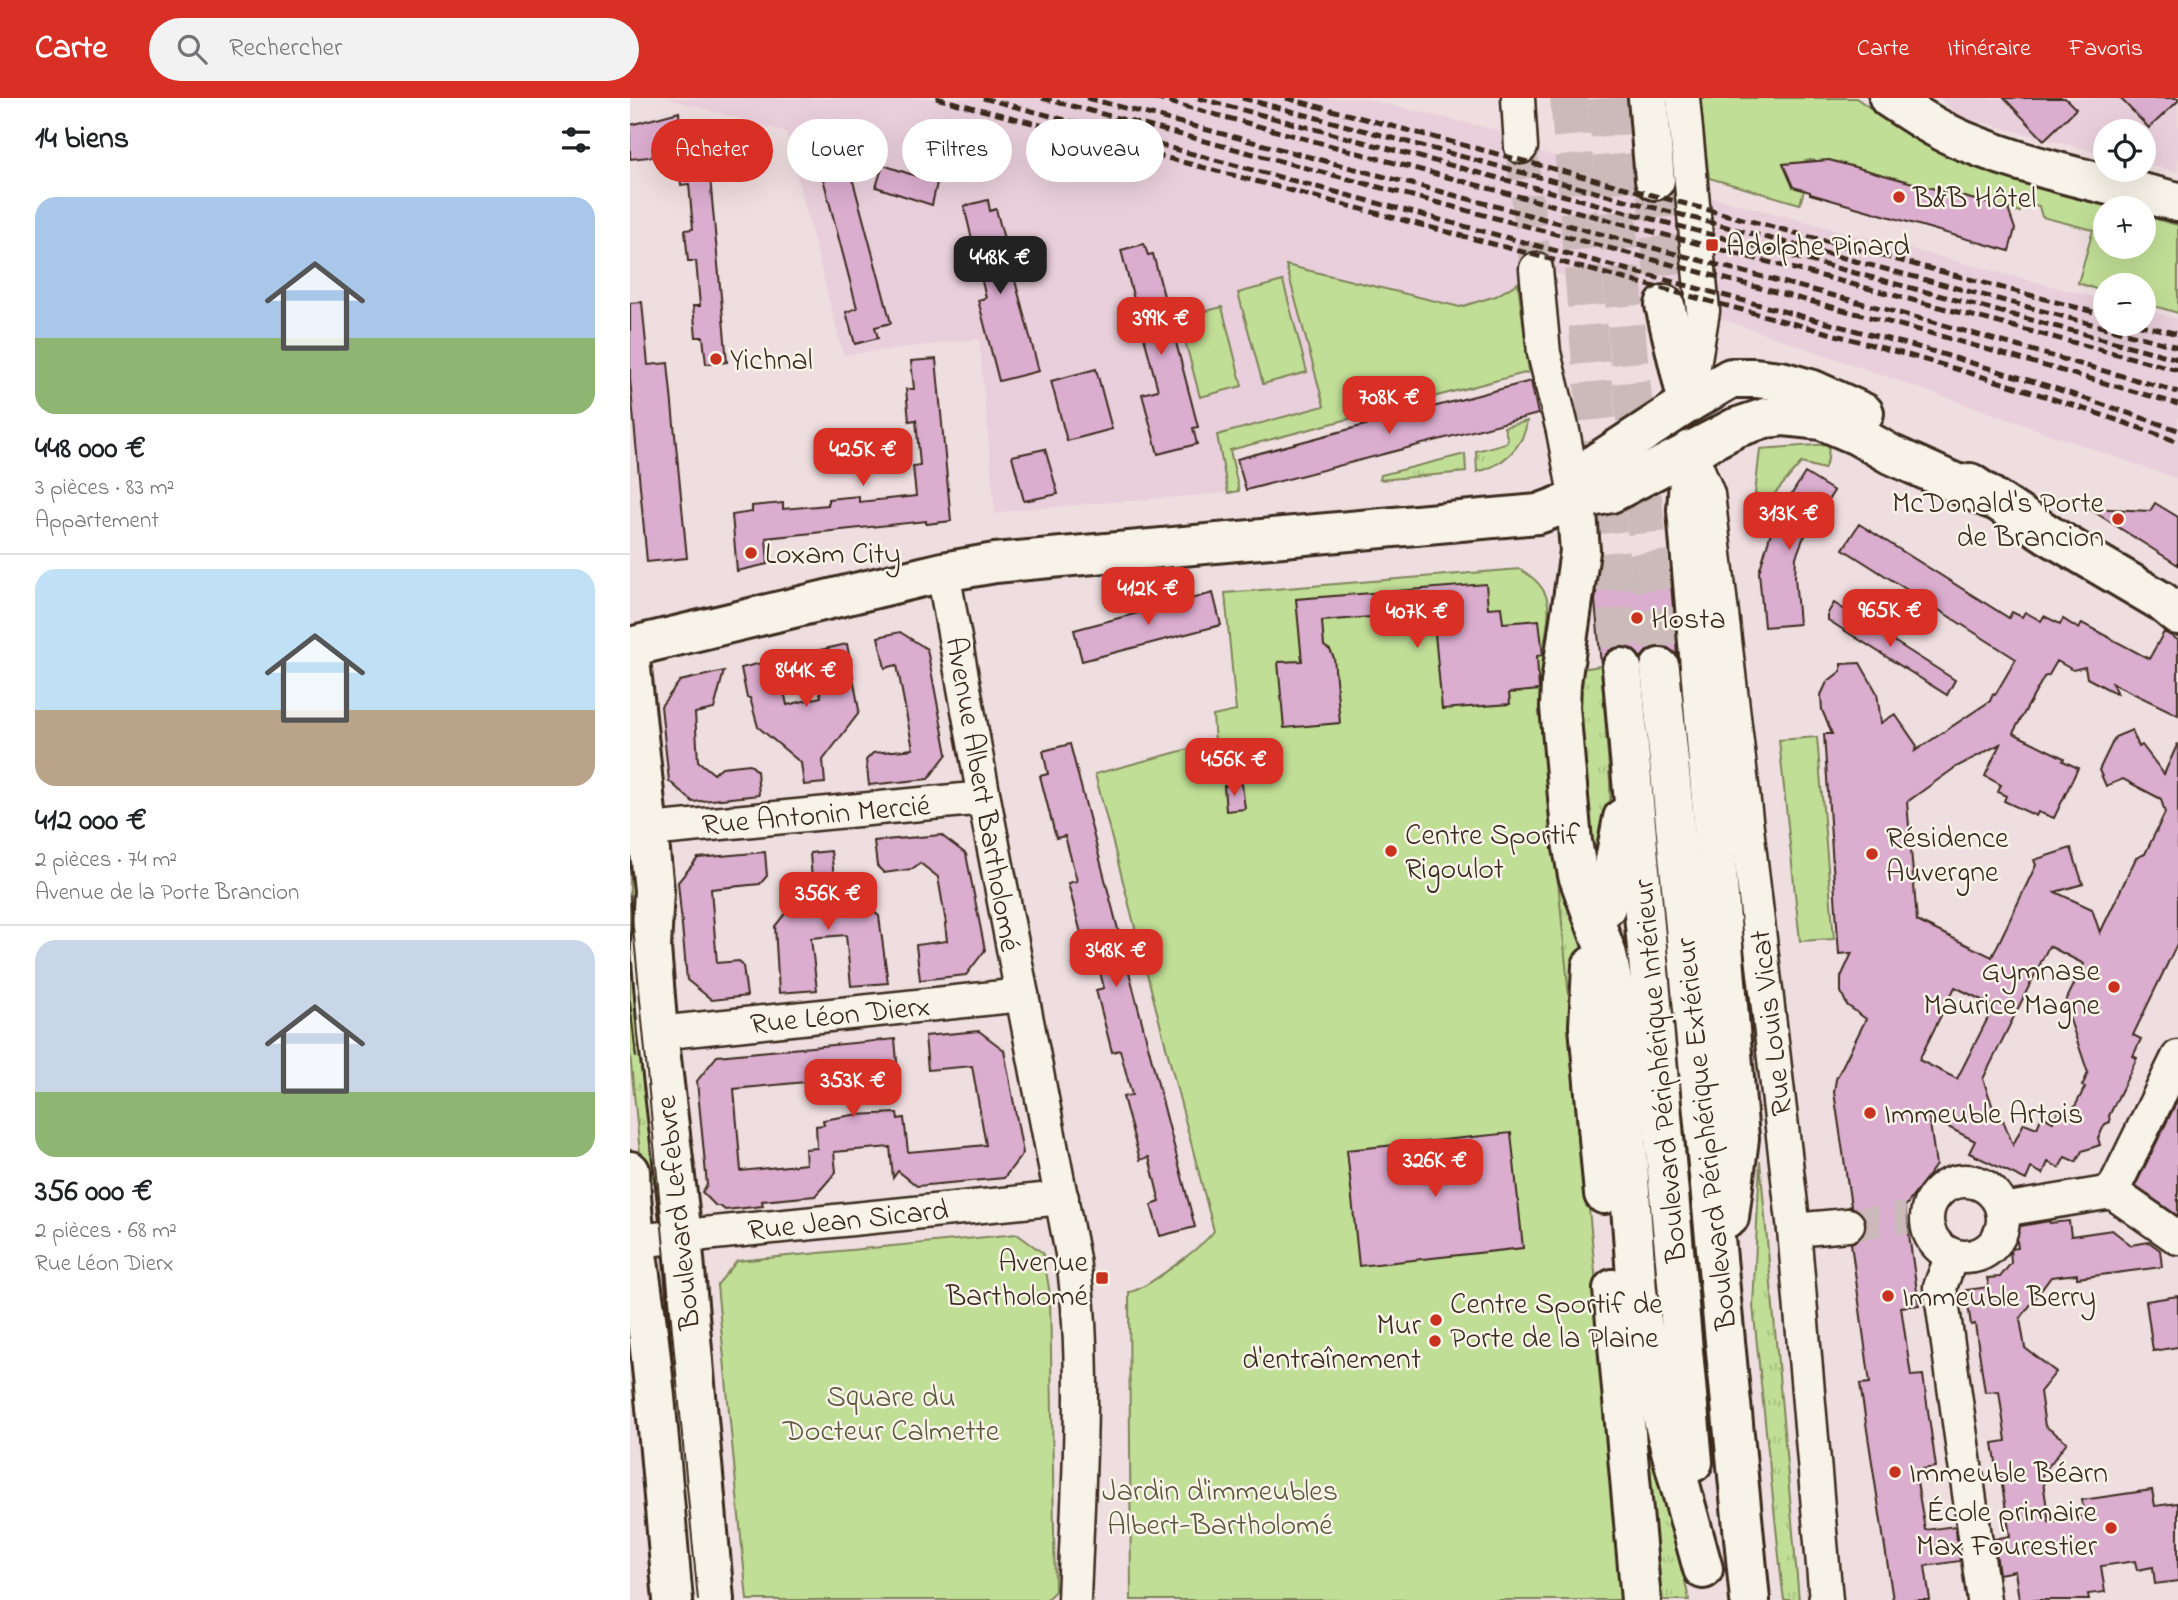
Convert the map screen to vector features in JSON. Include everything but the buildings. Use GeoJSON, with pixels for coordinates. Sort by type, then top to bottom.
{"type":"FeatureCollection","features":[{"type":"Feature","properties":{"kind":"main road"},"geometry":{"type":"LineString","coordinates":[[1648,98],[1673,181]]}},
{"type":"Feature","properties":{"kind":"main road"},"geometry":{"type":"LineString","coordinates":[[1889,98],[1931,124],[1995,153],[2178,202]]}},
{"type":"Feature","properties":{"kind":"main road"},"geometry":{"type":"LineString","coordinates":[[1665,304],[1688,403],[1691,450],[1687,510],[1739,1138],[1720,1285]]}},
{"type":"Feature","properties":{"kind":"main road"},"geometry":{"type":"LineString","coordinates":[[1704,1585],[1650,1370],[1637,1291],[1616,1007],[1607,955],[1578,875],[1572,842],[1560,706],[1580,551],[1576,500],[1598,462],[1731,378],[1755,378],[1813,390],[1854,407],[1885,424],[1991,499],[2172,607]]}},
{"type":"Feature","properties":{"kind":"main road"},"geometry":{"type":"LineString","coordinates":[[630,647],[943,572],[1075,554],[1538,514],[1576,500],[1611,493],[1737,427],[1765,418],[1805,417],[1822,420],[1991,499]]}},
{"type":"Feature","properties":{"kind":"main road","name":"Boulevard Lefebvre"},"geometry":{"type":"LineString","coordinates":[[630,660],[654,890],[651,948],[658,1033],[682,1236],[714,1600]]}},
{"type":"Feature","properties":{"kind":"main road","name":"Boulevard Périphérique Intérieur"},"geometry":{"type":"LineString","coordinates":[[1622,668],[1704,1585]]}},
{"type":"Feature","properties":{"kind":"main road","name":"Boulevard Périphérique Extérieur"},"geometry":{"type":"LineString","coordinates":[[1660,668],[1751,1597]]}},
{"type":"Feature","properties":{"kind":"main road"},"geometry":{"type":"LineString","coordinates":[[1606,906],[1632,771]]}},
{"type":"Feature","properties":{"kind":"main road"},"geometry":{"type":"LineString","coordinates":[[1592,966],[1589,1026],[1641,1600]]}},
{"type":"Feature","properties":{"kind":"main road","name":"Boulevard Lefebvre"},"geometry":{"type":"LineString","coordinates":[[630,1171],[673,1600]]}},
{"type":"Feature","properties":{"kind":"street"},"geometry":{"type":"LineString","coordinates":[[1518,98],[1521,147]]}},
{"type":"Feature","properties":{"kind":"street"},"geometry":{"type":"LineString","coordinates":[[1683,98],[1673,181],[1703,310],[1688,403]]}},
{"type":"Feature","properties":{"kind":"street"},"geometry":{"type":"LineString","coordinates":[[1536,270],[1544,353],[1576,500]]}},
{"type":"Feature","properties":{"kind":"street","name":"Rue Louis Vicat"},"geometry":{"type":"LineString","coordinates":[[1691,450],[1708,494],[1794,1230],[1826,1600]]}},
{"type":"Feature","properties":{"kind":"street","name":"Avenue Albert Bartholomé"},"geometry":{"type":"LineString","coordinates":[[943,572],[1062,1198],[1080,1308],[1080,1420],[1074,1600]]}},
{"type":"Feature","properties":{"kind":"street","name":"Rue Antonin Mercié"},"geometry":{"type":"LineString","coordinates":[[649,830],[984,798]]}},
{"type":"Feature","properties":{"kind":"street","name":"Rue Léon Dierx"},"geometry":{"type":"LineString","coordinates":[[658,1033],[1022,995]]}},
{"type":"Feature","properties":{"kind":"street"},"geometry":{"type":"LineString","coordinates":[[2112,1192],[2178,1057]]}},
{"type":"Feature","properties":{"kind":"street"},"geometry":{"type":"LineString","coordinates":[[1959,1182],[1982,1185],[1998,1199],[2002,1210],[2001,1233],[1995,1243],[1986,1252],[1963,1258],[1941,1249],[1928,1228],[1917,1217],[1937,1193],[1947,1185],[1959,1182]]}},
{"type":"Feature","properties":{"kind":"street"},"geometry":{"type":"LineString","coordinates":[[2002,1210],[2112,1192],[2178,1238]]}},
{"type":"Feature","properties":{"kind":"street","name":"Rue Jean Sicard"},"geometry":{"type":"LineString","coordinates":[[635,1241],[1062,1198]]}},
{"type":"Feature","properties":{"kind":"street"},"geometry":{"type":"LineString","coordinates":[[1794,1230],[1848,1225]]}},
{"type":"Feature","properties":{"kind":"street"},"geometry":{"type":"LineString","coordinates":[[1952,1255],[1940,1287],[1984,1600]]}},
{"type":"Feature","properties":{"kind":"shaded area"},"geometry":{"type":"Polygon","coordinates":[[[666,98],[1361,98],[1498,130],[1505,143],[2093,297],[2093,336],[2156,336],[2156,313],[2178,319],[2178,479],[1728,321],[1517,263],[1518,283],[1496,296],[1460,307],[1287,265],[1324,406],[1217,435],[1228,493],[1014,510],[995,514],[979,339],[843,355],[799,182],[888,182],[888,119],[787,119],[787,136],[786,132],[773,128],[773,119],[740,119],[666,98]]]}},
{"type":"Feature","properties":{"kind":"shaded area"},"geometry":{"type":"Polygon","coordinates":[[[1940,98],[2178,98],[2178,172],[2156,167],[2156,119],[2093,119],[2093,151],[1959,117],[1940,98]]]}},
{"type":"Feature","properties":{"kind":"green space"},"geometry":{"type":"Polygon","coordinates":[[[1700,98],[1856,98],[1909,135],[1942,151],[2096,196],[2093,196],[2093,230],[2042,217],[2039,206],[2020,201],[2020,212],[1841,164],[1809,160],[1785,168],[1794,182],[1793,187],[1804,190],[1800,204],[1709,178],[1700,98]]]}},
{"type":"Feature","properties":{"kind":"green space"},"geometry":{"type":"Polygon","coordinates":[[[2156,219],[2178,225],[2178,313],[2156,307],[2156,273],[2093,273],[2093,288],[2078,283],[2093,230],[2093,259],[2156,259],[2156,219]]]}},
{"type":"Feature","properties":{"kind":"green space"},"geometry":{"type":"Polygon","coordinates":[[[1286,265],[1460,307],[1496,296],[1518,283],[1529,372],[1230,450],[1239,491],[1228,493],[1217,435],[1324,406],[1286,265]]]}},
{"type":"Feature","properties":{"kind":"green space"},"geometry":{"type":"Polygon","coordinates":[[[1283,281],[1307,372],[1263,384],[1238,293],[1283,281]]]}},
{"type":"Feature","properties":{"kind":"green space"},"geometry":{"type":"Polygon","coordinates":[[[1222,307],[1242,386],[1200,397],[1179,318],[1222,307]]]}},
{"type":"Feature","properties":{"kind":"green space"},"geometry":{"type":"Polygon","coordinates":[[[1527,421],[1521,439],[1510,454],[1495,465],[1477,472],[1476,451],[1506,443],[1508,440],[1504,427],[1527,421]]]}},
{"type":"Feature","properties":{"kind":"green space"},"geometry":{"type":"Polygon","coordinates":[[[1829,444],[1824,469],[1801,463],[1772,497],[1755,494],[1760,449],[1829,444]]]}},
{"type":"Feature","properties":{"kind":"green space"},"geometry":{"type":"Polygon","coordinates":[[[1465,454],[1466,472],[1380,480],[1381,475],[1465,454]]]}},
{"type":"Feature","properties":{"kind":"green space","name":"Jardin d'immeubles Albert-Bartholomé"},"geometry":{"type":"Polygon","coordinates":[[[1520,569],[1533,578],[1547,597],[1548,618],[1541,701],[1626,1600],[1131,1600],[1129,1292],[1137,1290],[1173,1266],[1214,1231],[1095,774],[1215,742],[1213,716],[1236,711],[1225,593],[1520,569]]]}},
{"type":"Feature","properties":{"kind":"green space"},"geometry":{"type":"Polygon","coordinates":[[[1601,666],[1610,781],[1611,835],[1600,889],[1588,853],[1573,687],[1581,669],[1601,666]]]}},
{"type":"Feature","properties":{"kind":"green space"},"geometry":{"type":"Polygon","coordinates":[[[1817,737],[1834,939],[1800,941],[1779,740],[1817,737]]]}},
{"type":"Feature","properties":{"kind":"green space"},"geometry":{"type":"Polygon","coordinates":[[[1556,865],[1586,944],[1571,1029],[1556,865]]]}},
{"type":"Feature","properties":{"kind":"green space"},"geometry":{"type":"Polygon","coordinates":[[[645,866],[665,1181],[643,1183],[630,1054],[630,867],[645,866]]]}},
{"type":"Feature","properties":{"kind":"green space"},"geometry":{"type":"Polygon","coordinates":[[[1760,1161],[1799,1600],[1784,1600],[1753,1306],[1760,1161]]]}},
{"type":"Feature","properties":{"kind":"green space","name":"Square du Docteur Calmette"},"geometry":{"type":"Polygon","coordinates":[[[1017,1234],[1043,1253],[1050,1294],[1055,1591],[1046,1600],[747,1600],[717,1285],[737,1261],[1017,1234]]]}},
{"type":"Feature","properties":{"kind":"green space"},"geometry":{"type":"Polygon","coordinates":[[[1638,1357],[1689,1600],[1657,1600],[1638,1357]]]}},
{"type":"Feature","properties":{"kind":"tunnel"},"geometry":{"type":"LineString","coordinates":[[1569,98],[1590,353],[1622,668]]}},
{"type":"Feature","properties":{"kind":"tunnel"},"geometry":{"type":"LineString","coordinates":[[1607,98],[1628,348],[1660,668]]}},
{"type":"Feature","properties":{"kind":"tunnel"},"geometry":{"type":"LineString","coordinates":[[1521,147],[1536,269]]}},
{"type":"Feature","properties":{"kind":"tunnel"},"geometry":{"type":"LineString","coordinates":[[1655,180],[1665,305]]}},
{"type":"Feature","properties":{"kind":"tunnel"},"geometry":{"type":"LineString","coordinates":[[1848,1225],[1907,1218]]}},
{"type":"Feature","properties":{"kind":"tram line"},"geometry":{"type":"LineString","coordinates":[[630,896],[698,1600]]}},
{"type":"Feature","properties":{"kind":"tram line"},"geometry":{"type":"LineString","coordinates":[[630,1001],[636,1057]]}},
{"type":"Feature","properties":{"kind":"railway"},"geometry":{"type":"LineString","coordinates":[[936,98],[1834,334],[2042,395],[2178,442]]}},
{"type":"Feature","properties":{"kind":"railway"},"geometry":{"type":"LineString","coordinates":[[983,98],[1925,349],[2048,386],[2178,430]]}},
{"type":"Feature","properties":{"kind":"railway"},"geometry":{"type":"LineString","coordinates":[[1042,98],[1930,333],[2178,404]]}},
{"type":"Feature","properties":{"kind":"railway"},"geometry":{"type":"LineString","coordinates":[[1087,98],[1933,322],[2178,392]]}},
{"type":"Feature","properties":{"kind":"railway"},"geometry":{"type":"LineString","coordinates":[[1154,98],[2178,370]]}},
{"type":"Feature","properties":{"kind":"railway"},"geometry":{"type":"LineString","coordinates":[[1198,98],[2178,359]]}},
{"type":"Feature","properties":{"kind":"railway"},"geometry":{"type":"LineString","coordinates":[[1242,98],[2178,347]]}},
{"type":"Feature","properties":{"kind":"railway"},"geometry":{"type":"LineString","coordinates":[[1286,98],[2093,312]]}},
{"type":"Feature","properties":{"kind":"railway"},"geometry":{"type":"LineString","coordinates":[[2156,329],[2178,334]]}},
{"type":"Feature","properties":{"kind":"place","name":"B&B Hôtel"},"geometry":{"type":"Point","coordinates":[1899,197]}},
{"type":"Feature","properties":{"kind":"place","name":"Adolphe Pinard"},"geometry":{"type":"Point","coordinates":[1712,245]}},
{"type":"Feature","properties":{"kind":"place","name":"Yichnal"},"geometry":{"type":"Point","coordinates":[716,359]}},
{"type":"Feature","properties":{"kind":"place","name":"McDonald's Porte de Brancion"},"geometry":{"type":"Point","coordinates":[2118,519]}},
{"type":"Feature","properties":{"kind":"place","name":"Loxam City"},"geometry":{"type":"Point","coordinates":[751,553]}},
{"type":"Feature","properties":{"kind":"place","name":"Hosta"},"geometry":{"type":"Point","coordinates":[1637,618]}},
{"type":"Feature","properties":{"kind":"place","name":"Centre Sportif Rigoulot"},"geometry":{"type":"Point","coordinates":[1391,851]}},
{"type":"Feature","properties":{"kind":"place","name":"Résidence Auvergne"},"geometry":{"type":"Point","coordinates":[1872,854]}},
{"type":"Feature","properties":{"kind":"place","name":"Gymnase Maurice Magne"},"geometry":{"type":"Point","coordinates":[2114,987]}},
{"type":"Feature","properties":{"kind":"place","name":"Immeuble Artois"},"geometry":{"type":"Point","coordinates":[1870,1113]}},
{"type":"Feature","properties":{"kind":"place","name":"Avenue Bartholomé"},"geometry":{"type":"Point","coordinates":[1102,1278]}},
{"type":"Feature","properties":{"kind":"place","name":"Immeuble Berry"},"geometry":{"type":"Point","coordinates":[1888,1296]}},
{"type":"Feature","properties":{"kind":"place","name":"Centre Sportif de Porte de la Plaine"},"geometry":{"type":"Point","coordinates":[1436,1320]}},
{"type":"Feature","properties":{"kind":"place","name":"Mur d'entraînement"},"geometry":{"type":"Point","coordinates":[1435,1341]}},
{"type":"Feature","properties":{"kind":"place","name":"Immeuble Béarn"},"geometry":{"type":"Point","coordinates":[1895,1472]}},
{"type":"Feature","properties":{"kind":"place","name":"École primaire Max Fourestier"},"geometry":{"type":"Point","coordinates":[2111,1528]}}]}
